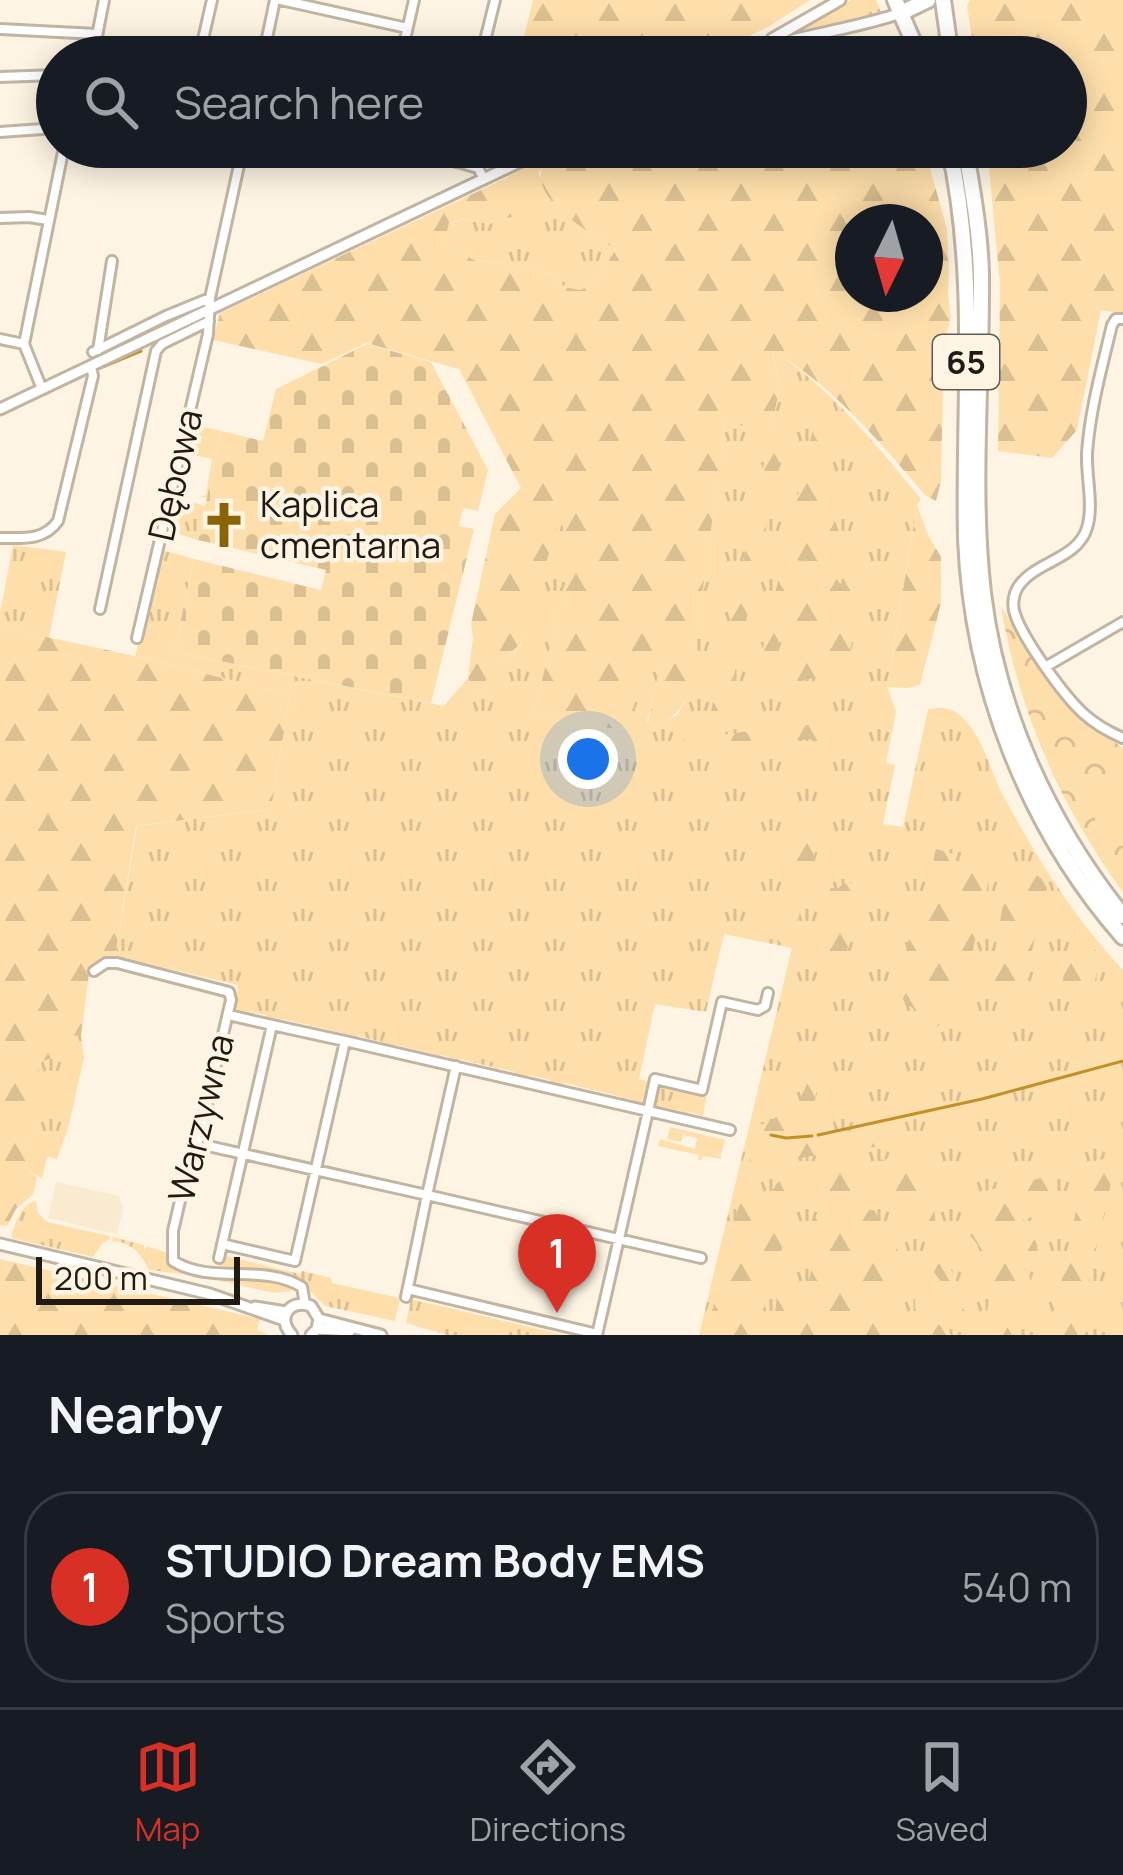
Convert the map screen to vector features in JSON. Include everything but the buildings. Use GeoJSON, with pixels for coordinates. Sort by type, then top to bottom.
{"type":"FeatureCollection","features":[{"type":"Feature","properties":{"kind":"highway"},"geometry":{"type":"LineString","coordinates":[[911,36],[898,6],[928,0]]}},
{"type":"Feature","properties":{"kind":"highway"},"geometry":{"type":"LineString","coordinates":[[943,0],[948,36]]}},
{"type":"Feature","properties":{"kind":"highway","name":"65"},"geometry":{"type":"LineString","coordinates":[[954,168],[968,272],[968,578],[986,674],[1010,748],[1042,818],[1092,886],[1123,916]]}},
{"type":"Feature","properties":{"kind":"highway","name":"65"},"geometry":{"type":"LineString","coordinates":[[969,168],[981,272],[983,590],[994,656],[1020,740],[1054,814],[1123,937]]}},
{"type":"Feature","properties":{"kind":"highway"},"geometry":{"type":"LineString","coordinates":[[968,578],[976,574],[983,590]]}},
{"type":"Feature","properties":{"kind":"street"},"geometry":{"type":"LineString","coordinates":[[0,29],[97,34],[104,0]]}},
{"type":"Feature","properties":{"kind":"street"},"geometry":{"type":"LineString","coordinates":[[204,36],[212,0]]}},
{"type":"Feature","properties":{"kind":"street"},"geometry":{"type":"LineString","coordinates":[[269,36],[278,0],[407,28]]}},
{"type":"Feature","properties":{"kind":"street"},"geometry":{"type":"LineString","coordinates":[[405,36],[414,0]]}},
{"type":"Feature","properties":{"kind":"street"},"geometry":{"type":"LineString","coordinates":[[486,36],[495,0]]}},
{"type":"Feature","properties":{"kind":"street"},"geometry":{"type":"LineString","coordinates":[[780,36],[840,0]]}},
{"type":"Feature","properties":{"kind":"street"},"geometry":{"type":"LineString","coordinates":[[803,36],[861,24],[898,6]]}},
{"type":"Feature","properties":{"kind":"street"},"geometry":{"type":"LineString","coordinates":[[0,77],[36,76]]}},
{"type":"Feature","properties":{"kind":"street"},"geometry":{"type":"LineString","coordinates":[[0,132],[36,129]]}},
{"type":"Feature","properties":{"kind":"street"},"geometry":{"type":"LineString","coordinates":[[42,389],[24,344],[59,168]]}},
{"type":"Feature","properties":{"kind":"street","name":"Dębowa"},"geometry":{"type":"LineString","coordinates":[[137,638],[197,385],[239,168]]}},
{"type":"Feature","properties":{"kind":"street"},"geometry":{"type":"LineString","coordinates":[[478,168],[484,178]]}},
{"type":"Feature","properties":{"kind":"street"},"geometry":{"type":"LineString","coordinates":[[0,409],[506,168]]}},
{"type":"Feature","properties":{"kind":"street"},"geometry":{"type":"LineString","coordinates":[[0,218],[48,220]]}},
{"type":"Feature","properties":{"kind":"street"},"geometry":{"type":"LineString","coordinates":[[112,261],[96,351],[166,316],[209,310]]}},
{"type":"Feature","properties":{"kind":"street"},"geometry":{"type":"LineString","coordinates":[[100,609],[156,351],[209,310]]}},
{"type":"Feature","properties":{"kind":"street"},"geometry":{"type":"LineString","coordinates":[[1123,319],[1112,325],[1092,416],[1087,529],[1077,544],[1015,592],[1016,617],[1046,666],[1081,712],[1123,738]]}},
{"type":"Feature","properties":{"kind":"street"},"geometry":{"type":"LineString","coordinates":[[0,339],[24,344]]}},
{"type":"Feature","properties":{"kind":"street"},"geometry":{"type":"LineString","coordinates":[[0,538],[42,536],[58,521],[93,376],[91,366]]}},
{"type":"Feature","properties":{"kind":"street"},"geometry":{"type":"LineString","coordinates":[[1046,666],[1123,622]]}},
{"type":"Feature","properties":{"kind":"street","name":"Warzywna"},"geometry":{"type":"LineString","coordinates":[[94,970],[117,963],[226,989],[231,996],[173,1232],[172,1262],[207,1273],[290,1281],[302,1287],[301,1304]]}},
{"type":"Feature","properties":{"kind":"street"},"geometry":{"type":"LineString","coordinates":[[456,1066],[407,1293],[597,1334],[655,1079],[702,1090],[722,1002],[758,1010],[765,1006],[768,993]]}},
{"type":"Feature","properties":{"kind":"street"},"geometry":{"type":"LineString","coordinates":[[233,1016],[730,1130]]}},
{"type":"Feature","properties":{"kind":"street"},"geometry":{"type":"LineString","coordinates":[[219,1258],[272,1025]]}},
{"type":"Feature","properties":{"kind":"street"},"geometry":{"type":"LineString","coordinates":[[222,1244],[295,1261],[345,1041]]}},
{"type":"Feature","properties":{"kind":"street"},"geometry":{"type":"LineString","coordinates":[[208,1146],[701,1258]]}},
{"type":"Feature","properties":{"kind":"street"},"geometry":{"type":"LineString","coordinates":[[0,1244],[285,1316]]}},
{"type":"Feature","properties":{"kind":"street"},"geometry":{"type":"LineString","coordinates":[[285,1316],[301,1304],[314,1309],[316,1328],[381,1335]]}},
{"type":"Feature","properties":{"kind":"street"},"geometry":{"type":"LineString","coordinates":[[285,1316],[285,1328],[291,1335]]}},
{"type":"Feature","properties":{"kind":"shaded area"},"geometry":{"type":"Polygon","coordinates":[[[56,1182],[119,1196],[123,1209],[117,1234],[48,1218],[56,1182]]]}},
{"type":"Feature","properties":{"kind":"green space"},"geometry":{"type":"Polygon","coordinates":[[[533,0],[810,0],[749,36],[524,36],[533,0]]]}},
{"type":"Feature","properties":{"kind":"green space"},"geometry":{"type":"Polygon","coordinates":[[[851,0],[876,0],[881,12],[791,35],[851,0]]]}},
{"type":"Feature","properties":{"kind":"green space"},"geometry":{"type":"Polygon","coordinates":[[[970,0],[1123,0],[1123,314],[1101,310],[1077,430],[1052,458],[998,451],[1000,285],[989,168],[1087,168],[1087,36],[972,36],[970,0]]]}},
{"type":"Feature","properties":{"kind":"green space"},"geometry":{"type":"Polygon","coordinates":[[[524,168],[542,168],[538,174],[587,231],[616,249],[594,284],[580,290],[565,287],[550,274],[476,261],[443,244],[449,224],[464,219],[490,224],[517,180],[502,180],[524,168]]]}},
{"type":"Feature","properties":{"kind":"green space"},"geometry":{"type":"Polygon","coordinates":[[[543,168],[930,168],[940,204],[835,204],[835,312],[943,312],[943,215],[947,229],[951,319],[944,342],[941,481],[936,501],[925,495],[836,398],[773,351],[779,391],[770,434],[726,421],[688,696],[673,716],[652,727],[648,722],[659,670],[644,665],[628,729],[593,727],[534,713],[574,548],[559,520],[522,643],[494,666],[478,694],[468,678],[471,624],[495,514],[521,488],[459,369],[366,343],[322,364],[213,340],[220,313],[502,180],[517,180],[532,189],[523,213],[490,224],[464,219],[449,223],[444,244],[476,261],[550,274],[565,287],[580,290],[594,284],[616,249],[564,213],[544,189],[543,168]]]}},
{"type":"Feature","properties":{"kind":"green space"},"geometry":{"type":"Polygon","coordinates":[[[367,344],[431,362],[488,470],[478,511],[463,508],[459,526],[474,529],[431,703],[174,652],[194,559],[321,590],[326,570],[198,540],[221,431],[263,441],[276,389],[367,344]]]}},
{"type":"Feature","properties":{"kind":"green space"},"geometry":{"type":"Polygon","coordinates":[[[773,350],[834,400],[921,499],[887,686],[896,712],[886,763],[895,765],[883,824],[903,827],[928,709],[957,713],[976,735],[1005,799],[1045,867],[1088,930],[1123,970],[1123,1335],[699,1335],[792,948],[724,934],[706,1012],[655,1004],[639,1079],[649,1082],[642,1104],[564,1083],[562,1088],[550,1085],[550,1080],[528,1075],[526,1080],[514,1077],[515,1072],[498,1068],[496,1073],[493,1067],[458,1059],[456,1064],[440,1055],[435,1059],[434,1054],[396,1045],[394,1049],[382,1047],[382,1042],[342,1037],[342,1033],[313,1026],[310,1031],[309,1025],[266,1021],[266,1015],[233,1013],[238,985],[115,956],[137,826],[271,809],[290,695],[135,656],[162,550],[194,559],[174,652],[444,706],[468,678],[479,692],[493,666],[521,645],[558,517],[575,547],[534,713],[627,729],[643,664],[660,670],[647,721],[653,727],[677,715],[687,698],[726,420],[770,433],[779,391],[773,350]]]}},
{"type":"Feature","properties":{"kind":"green space"},"geometry":{"type":"Polygon","coordinates":[[[824,409],[822,435],[828,500],[841,553],[836,578],[840,584],[846,580],[854,550],[861,557],[849,595],[852,639],[846,661],[833,678],[811,678],[778,692],[805,561],[797,560],[767,689],[754,687],[812,433],[812,414],[824,409]]]}},
{"type":"Feature","properties":{"kind":"green space"},"geometry":{"type":"Polygon","coordinates":[[[192,424],[221,431],[207,497],[204,498],[200,497],[206,495],[212,459],[188,454],[180,490],[185,493],[179,492],[178,488],[192,424]]]}},
{"type":"Feature","properties":{"kind":"green space"},"geometry":{"type":"Polygon","coordinates":[[[769,440],[784,445],[725,718],[710,716],[769,440]]]}},
{"type":"Feature","properties":{"kind":"green space"},"geometry":{"type":"Polygon","coordinates":[[[178,498],[205,506],[198,540],[166,530],[175,527],[178,516],[172,514],[178,498]]]}},
{"type":"Feature","properties":{"kind":"green space"},"geometry":{"type":"Polygon","coordinates":[[[917,505],[941,557],[941,603],[920,685],[887,687],[917,505]]]}},
{"type":"Feature","properties":{"kind":"green space"},"geometry":{"type":"Polygon","coordinates":[[[13,545],[66,552],[49,638],[0,627],[13,545]]]}},
{"type":"Feature","properties":{"kind":"green space"},"geometry":{"type":"Polygon","coordinates":[[[1001,607],[1070,708],[1123,748],[1123,892],[1080,826],[1045,757],[1019,684],[1001,607]]]}},
{"type":"Feature","properties":{"kind":"green space"},"geometry":{"type":"Polygon","coordinates":[[[0,627],[290,695],[271,809],[136,826],[115,956],[89,974],[81,1035],[63,1037],[57,1055],[40,1063],[36,1085],[42,1090],[25,1168],[37,1177],[33,1195],[16,1209],[7,1226],[0,1225],[0,627]]]}},
{"type":"Feature","properties":{"kind":"green space"},"geometry":{"type":"Polygon","coordinates":[[[839,718],[843,728],[838,745],[819,749],[814,739],[662,755],[656,748],[821,724],[839,718]]]}},
{"type":"Feature","properties":{"kind":"green space"},"geometry":{"type":"Polygon","coordinates":[[[1110,755],[1123,758],[1123,846],[1091,838],[1110,755]]]}},
{"type":"Feature","properties":{"kind":"green space"},"geometry":{"type":"Polygon","coordinates":[[[805,840],[816,848],[792,944],[777,942],[799,845],[805,840]]]}},
{"type":"Feature","properties":{"kind":"green space"},"geometry":{"type":"Polygon","coordinates":[[[936,849],[953,854],[953,869],[966,878],[978,864],[992,866],[958,1015],[946,1017],[937,1027],[924,1027],[921,1013],[906,1004],[897,989],[914,918],[936,903],[936,849]]]}},
{"type":"Feature","properties":{"kind":"green space"},"geometry":{"type":"Polygon","coordinates":[[[1033,872],[1048,884],[1020,1000],[988,994],[1007,880],[1022,886],[1033,872]]]}},
{"type":"Feature","properties":{"kind":"green space"},"geometry":{"type":"Polygon","coordinates":[[[854,882],[859,888],[847,924],[844,962],[810,959],[820,931],[838,921],[826,904],[828,887],[837,889],[854,882]]]}},
{"type":"Feature","properties":{"kind":"green space"},"geometry":{"type":"Polygon","coordinates":[[[1075,922],[1100,957],[1090,1004],[1059,998],[1075,922]]]}},
{"type":"Feature","properties":{"kind":"green space"},"geometry":{"type":"Polygon","coordinates":[[[81,1035],[84,1058],[68,1129],[57,1159],[47,1157],[42,1179],[25,1168],[41,1090],[35,1085],[40,1062],[63,1036],[81,1035]]]}},
{"type":"Feature","properties":{"kind":"green space"},"geometry":{"type":"Polygon","coordinates":[[[808,1082],[817,1088],[809,1139],[892,1133],[893,1142],[887,1146],[857,1146],[845,1153],[860,1184],[863,1210],[874,1210],[904,1261],[891,1333],[797,1335],[774,1325],[777,1294],[795,1246],[808,1248],[792,1266],[789,1280],[795,1286],[808,1285],[816,1248],[811,1229],[824,1196],[821,1187],[811,1185],[811,1172],[825,1171],[834,1156],[816,1155],[762,1176],[758,1197],[763,1208],[777,1183],[795,1189],[775,1208],[773,1220],[784,1229],[785,1240],[764,1286],[765,1304],[752,1335],[706,1335],[759,1126],[796,1107],[808,1082]]]}},
{"type":"Feature","properties":{"kind":"green space"},"geometry":{"type":"Polygon","coordinates":[[[661,1083],[707,1094],[702,1120],[700,1115],[688,1112],[686,1117],[681,1116],[682,1111],[654,1106],[661,1083]]]}},
{"type":"Feature","properties":{"kind":"green space"},"geometry":{"type":"Polygon","coordinates":[[[670,1127],[725,1140],[721,1155],[713,1154],[721,1159],[703,1156],[698,1160],[699,1155],[658,1146],[660,1139],[695,1149],[697,1138],[667,1139],[670,1127]]]}},
{"type":"Feature","properties":{"kind":"green space"},"geometry":{"type":"Polygon","coordinates":[[[917,1133],[929,1162],[930,1183],[945,1167],[955,1166],[959,1174],[932,1201],[936,1249],[938,1256],[948,1260],[965,1313],[979,1335],[968,1335],[948,1290],[928,1265],[924,1248],[928,1212],[922,1212],[916,1233],[878,1163],[912,1150],[917,1133]]]}},
{"type":"Feature","properties":{"kind":"green space"},"geometry":{"type":"Polygon","coordinates":[[[1117,1156],[1077,1335],[1050,1335],[1086,1163],[1117,1156]]]}},
{"type":"Feature","properties":{"kind":"green space"},"geometry":{"type":"Polygon","coordinates":[[[1045,1177],[1056,1183],[1057,1202],[1040,1227],[1032,1217],[1019,1222],[1019,1231],[1036,1241],[1038,1252],[1011,1250],[1010,1258],[1031,1281],[1022,1289],[1010,1280],[1005,1285],[1008,1300],[1022,1302],[1018,1335],[1003,1335],[1011,1321],[987,1312],[982,1256],[966,1231],[959,1206],[968,1195],[1045,1177]]]}},
{"type":"Feature","properties":{"kind":"green space"},"geometry":{"type":"Polygon","coordinates":[[[36,1201],[38,1213],[47,1222],[110,1239],[93,1257],[11,1238],[22,1210],[36,1201]]]}},
{"type":"Feature","properties":{"kind":"green space"},"geometry":{"type":"Polygon","coordinates":[[[113,1237],[144,1245],[144,1251],[146,1246],[165,1252],[174,1268],[267,1278],[293,1291],[274,1293],[149,1270],[135,1250],[112,1241],[113,1237]]]}},
{"type":"Feature","properties":{"kind":"green space"},"geometry":{"type":"Polygon","coordinates":[[[226,1256],[400,1298],[395,1321],[325,1306],[296,1277],[220,1269],[226,1256]]]}},
{"type":"Feature","properties":{"kind":"green space"},"geometry":{"type":"Polygon","coordinates":[[[0,1259],[260,1319],[257,1330],[269,1335],[0,1335],[0,1259]]]}},
{"type":"Feature","properties":{"kind":"green space"},"geometry":{"type":"Polygon","coordinates":[[[915,1280],[926,1294],[932,1323],[951,1335],[915,1335],[908,1326],[915,1311],[915,1280]]]}},
{"type":"Feature","properties":{"kind":"green space"},"geometry":{"type":"Polygon","coordinates":[[[411,1299],[564,1335],[447,1335],[406,1323],[411,1299]]]}},
{"type":"Feature","properties":{"kind":"waterway"},"geometry":{"type":"LineString","coordinates":[[95,370],[141,351]]}},
{"type":"Feature","properties":{"kind":"waterway"},"geometry":{"type":"LineString","coordinates":[[818,1135],[982,1099],[1123,1061]]}},
{"type":"Feature","properties":{"kind":"waterway"},"geometry":{"type":"LineString","coordinates":[[771,1135],[812,1136]]}},
{"type":"Feature","properties":{"kind":"place","name":"Kaplica cmentarna"},"geometry":{"type":"Point","coordinates":[224,525]}},
{"type":"Feature","properties":{"kind":"place","name":"STUDIO Dream Body EMS"},"geometry":{"type":"Point","coordinates":[557,1313]}}]}
